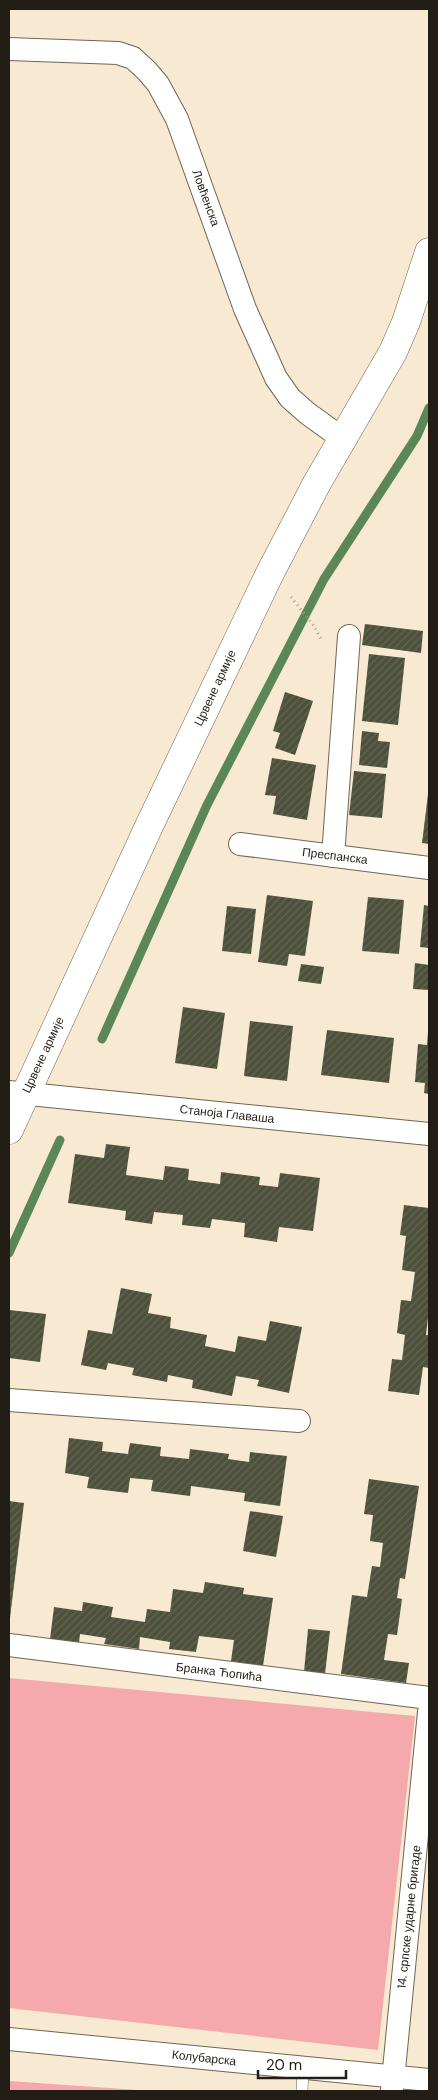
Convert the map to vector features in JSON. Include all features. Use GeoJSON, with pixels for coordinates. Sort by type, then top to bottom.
{"type":"FeatureCollection","features":[{"type":"Feature","properties":{"kind":"main road","name":"Црвене армије"},"geometry":{"type":"LineString","coordinates":[[9,1130],[17,1092],[146,833],[270,573],[317,483],[393,352],[406,322],[429,252]]}},
{"type":"Feature","properties":{"kind":"street","name":"Ловћенска"},"geometry":{"type":"LineString","coordinates":[[9,49],[118,53],[133,58],[147,70],[158,84],[177,118],[246,309],[276,378],[290,398],[301,408],[344,439]]}},
{"type":"Feature","properties":{"kind":"street"},"geometry":{"type":"LineString","coordinates":[[333,856],[349,636]]}},
{"type":"Feature","properties":{"kind":"street","name":"Преспанска"},"geometry":{"type":"LineString","coordinates":[[240,844],[429,868]]}},
{"type":"Feature","properties":{"kind":"street","name":"Станоја Главаша"},"geometry":{"type":"LineString","coordinates":[[17,1092],[429,1134]]}},
{"type":"Feature","properties":{"kind":"street"},"geometry":{"type":"LineString","coordinates":[[9,1400],[300,1421]]}},
{"type":"Feature","properties":{"kind":"street","name":"Бранка Ћопића"},"geometry":{"type":"LineString","coordinates":[[9,1645],[429,1698]]}},
{"type":"Feature","properties":{"kind":"street","name":"14. српске ударне бригаде"},"geometry":{"type":"LineString","coordinates":[[392,2084],[429,1712]]}},
{"type":"Feature","properties":{"kind":"street","name":"Колубарска"},"geometry":{"type":"LineString","coordinates":[[9,2039],[303,2068],[392,2084],[429,2080]]}},
{"type":"Feature","properties":{"kind":"lane"},"geometry":{"type":"LineString","coordinates":[[302,2091],[303,2068]]}},
{"type":"Feature","properties":{"kind":"path"},"geometry":{"type":"LineString","coordinates":[[292,598],[314,626]]}},
{"type":"Feature","properties":{"kind":"green space"},"geometry":{"type":"Polygon","coordinates":[[[9,1678],[415,1716],[378,2050],[9,2008],[9,1678]]]}},
{"type":"Feature","properties":{"kind":"green space"},"geometry":{"type":"Polygon","coordinates":[[[9,2081],[152,2091],[9,2091],[9,2081]]]}},
{"type":"Feature","properties":{"kind":"building"},"geometry":{"type":"Polygon","coordinates":[[[365,624],[423,631],[421,653],[362,645],[365,624]]]}},
{"type":"Feature","properties":{"kind":"building"},"geometry":{"type":"Polygon","coordinates":[[[369,654],[405,658],[398,725],[362,721],[369,654]]]}},
{"type":"Feature","properties":{"kind":"building"},"geometry":{"type":"Polygon","coordinates":[[[285,692],[313,701],[295,755],[275,748],[280,733],[273,731],[285,692]]]}},
{"type":"Feature","properties":{"kind":"building"},"geometry":{"type":"Polygon","coordinates":[[[362,731],[379,733],[378,741],[390,742],[387,768],[359,765],[362,731]]]}},
{"type":"Feature","properties":{"kind":"building"},"geometry":{"type":"Polygon","coordinates":[[[272,758],[316,765],[307,820],[273,814],[276,796],[265,795],[272,758]]]}},
{"type":"Feature","properties":{"kind":"building"},"geometry":{"type":"Polygon","coordinates":[[[354,771],[386,774],[382,818],[349,815],[354,771]]]}},
{"type":"Feature","properties":{"kind":"building"},"geometry":{"type":"Polygon","coordinates":[[[429,794],[429,844],[422,843],[429,794]]]}},
{"type":"Feature","properties":{"kind":"building"},"geometry":{"type":"Polygon","coordinates":[[[267,895],[313,901],[305,956],[289,954],[287,966],[258,962],[267,895]]]}},
{"type":"Feature","properties":{"kind":"building"},"geometry":{"type":"Polygon","coordinates":[[[368,897],[404,900],[399,954],[362,951],[368,897]]]}},
{"type":"Feature","properties":{"kind":"building"},"geometry":{"type":"Polygon","coordinates":[[[424,905],[429,906],[429,948],[420,947],[424,905]]]}},
{"type":"Feature","properties":{"kind":"building"},"geometry":{"type":"Polygon","coordinates":[[[227,906],[256,909],[251,954],[222,951],[227,906]]]}},
{"type":"Feature","properties":{"kind":"building"},"geometry":{"type":"Polygon","coordinates":[[[415,963],[429,965],[429,990],[413,989],[415,963]]]}},
{"type":"Feature","properties":{"kind":"building"},"geometry":{"type":"Polygon","coordinates":[[[301,964],[324,967],[321,984],[298,981],[301,964]]]}},
{"type":"Feature","properties":{"kind":"building"},"geometry":{"type":"Polygon","coordinates":[[[183,1007],[225,1013],[217,1069],[175,1063],[183,1007]]]}},
{"type":"Feature","properties":{"kind":"building"},"geometry":{"type":"Polygon","coordinates":[[[250,1021],[293,1026],[287,1081],[244,1076],[250,1021]]]}},
{"type":"Feature","properties":{"kind":"building"},"geometry":{"type":"Polygon","coordinates":[[[327,1030],[394,1038],[389,1083],[321,1075],[327,1030]]]}},
{"type":"Feature","properties":{"kind":"building"},"geometry":{"type":"Polygon","coordinates":[[[428,1032],[429,1094],[424,1093],[425,1083],[415,1082],[418,1044],[427,1045],[428,1032]]]}},
{"type":"Feature","properties":{"kind":"building"},"geometry":{"type":"Polygon","coordinates":[[[106,1144],[130,1147],[126,1175],[163,1180],[165,1166],[189,1169],[188,1180],[220,1184],[221,1172],[260,1177],[259,1185],[278,1187],[280,1173],[320,1178],[313,1231],[279,1227],[277,1242],[244,1237],[245,1223],[212,1219],[210,1228],[182,1225],[183,1215],[154,1212],[152,1224],[125,1220],[126,1211],[68,1203],[75,1154],[104,1158],[106,1144]]]}},
{"type":"Feature","properties":{"kind":"building"},"geometry":{"type":"Polygon","coordinates":[[[404,1205],[429,1208],[429,1309],[426,1335],[429,1335],[429,1368],[423,1367],[419,1395],[388,1391],[392,1359],[402,1360],[405,1335],[397,1333],[401,1300],[411,1301],[415,1272],[402,1270],[406,1236],[400,1235],[404,1205]]]}},
{"type":"Feature","properties":{"kind":"building"},"geometry":{"type":"Polygon","coordinates":[[[121,1288],[152,1294],[148,1313],[171,1317],[170,1328],[207,1335],[205,1346],[235,1352],[238,1336],[266,1341],[270,1321],[302,1327],[289,1393],[257,1386],[259,1380],[236,1376],[232,1396],[192,1388],[193,1380],[168,1375],[167,1382],[132,1375],[134,1368],[108,1363],[106,1370],[81,1365],[88,1330],[112,1334],[121,1288]]]}},
{"type":"Feature","properties":{"kind":"building"},"geometry":{"type":"Polygon","coordinates":[[[9,1310],[46,1314],[40,1362],[9,1358],[9,1310]]]}},
{"type":"Feature","properties":{"kind":"building"},"geometry":{"type":"Polygon","coordinates":[[[69,1438],[103,1442],[102,1451],[128,1454],[130,1443],[161,1447],[160,1456],[189,1459],[190,1449],[229,1454],[228,1459],[249,1462],[250,1452],[287,1456],[280,1506],[244,1501],[245,1493],[191,1486],[190,1496],[151,1491],[153,1480],[130,1478],[128,1493],[87,1488],[89,1477],[65,1473],[69,1438]]]}},
{"type":"Feature","properties":{"kind":"building"},"geometry":{"type":"Polygon","coordinates":[[[369,1479],[419,1486],[405,1579],[400,1578],[397,1598],[402,1599],[397,1635],[388,1634],[384,1660],[409,1663],[406,1683],[341,1674],[352,1595],[367,1597],[372,1566],[380,1567],[383,1543],[370,1541],[373,1515],[364,1514],[369,1479]]]}},
{"type":"Feature","properties":{"kind":"building"},"geometry":{"type":"Polygon","coordinates":[[[9,1501],[24,1503],[10,1618],[9,1618],[9,1501]]]}},
{"type":"Feature","properties":{"kind":"building"},"geometry":{"type":"Polygon","coordinates":[[[250,1511],[283,1516],[276,1557],[243,1551],[250,1511]]]}},
{"type":"Feature","properties":{"kind":"building"},"geometry":{"type":"Polygon","coordinates":[[[205,1582],[244,1588],[243,1594],[273,1598],[263,1666],[231,1661],[234,1640],[199,1636],[196,1652],[169,1649],[170,1642],[140,1637],[139,1649],[104,1644],[106,1638],[80,1634],[79,1643],[50,1639],[54,1607],[82,1611],[83,1602],[113,1607],[111,1617],[145,1622],[147,1609],[170,1612],[173,1589],[203,1593],[205,1582]]]}},
{"type":"Feature","properties":{"kind":"building"},"geometry":{"type":"Polygon","coordinates":[[[308,1629],[330,1631],[325,1674],[304,1672],[308,1629]]]}},
{"type":"Feature","properties":{"kind":"waterway"},"geometry":{"type":"LineString","coordinates":[[102,1039],[207,805],[324,579],[417,436],[429,408]]}},
{"type":"Feature","properties":{"kind":"waterway"},"geometry":{"type":"LineString","coordinates":[[9,1253],[60,1140]]}}]}
